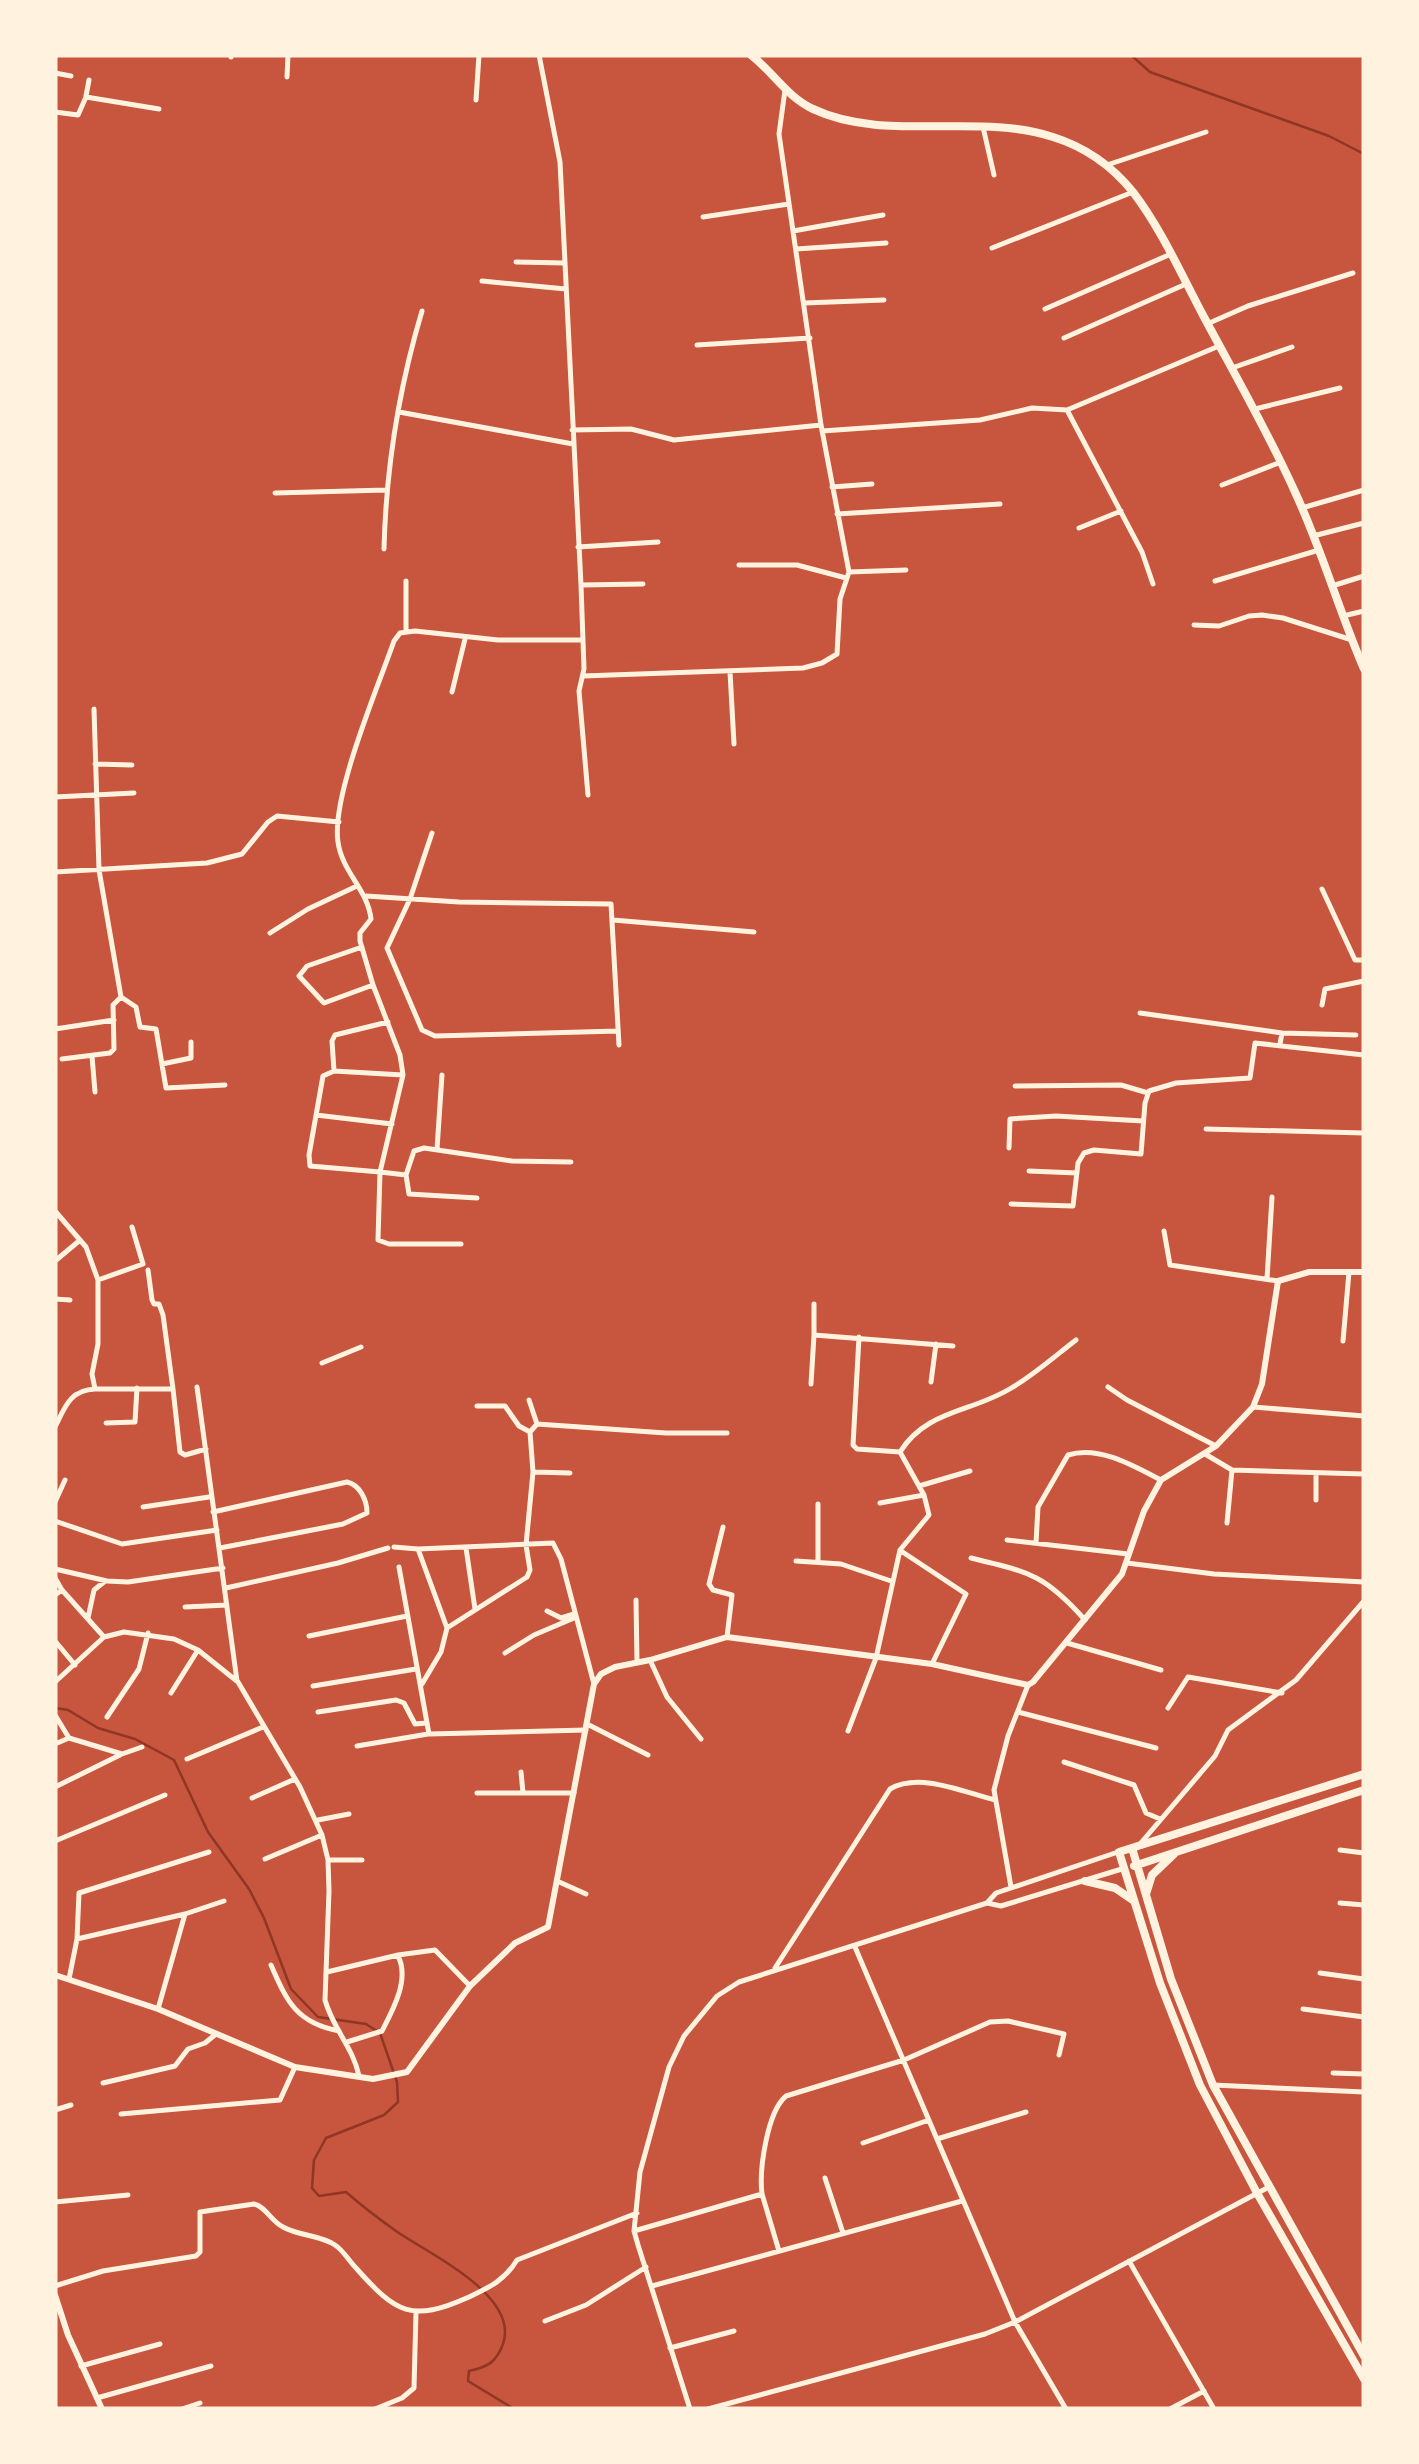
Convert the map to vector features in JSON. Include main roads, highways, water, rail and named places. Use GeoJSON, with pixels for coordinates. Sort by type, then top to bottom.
{"type":"FeatureCollection","features":[{"type":"Feature","properties":{"kind":"highway"},"geometry":{"type":"LineString","coordinates":[[755,57],[785,90],[810,108],[854,121],[983,127],[1054,137],[1107,165],[1133,192],[1172,254],[1281,462],[1364,669]]}},
{"type":"Feature","properties":{"kind":"highway"},"geometry":{"type":"LineString","coordinates":[[1364,1774],[1119,1852],[1172,2017],[1200,2085],[1364,2379]]}},
{"type":"Feature","properties":{"kind":"highway"},"geometry":{"type":"LineString","coordinates":[[1125,1868],[1364,1790]]}},
{"type":"Feature","properties":{"kind":"highway"},"geometry":{"type":"LineString","coordinates":[[1135,1847],[1144,1898],[1183,2013],[1213,2085],[1364,2356]]}},
{"type":"Feature","properties":{"kind":"highway"},"geometry":{"type":"LineString","coordinates":[[1144,1898],[1154,1872],[1182,1848]]}},
{"type":"Feature","properties":{"kind":"highway"},"geometry":{"type":"LineString","coordinates":[[1085,1881],[1116,1888],[1134,1901]]}},
{"type":"Feature","properties":{"kind":"waterway"},"geometry":{"type":"LineString","coordinates":[[1131,55],[1150,72],[1329,136],[1364,154]]}},
{"type":"Feature","properties":{"kind":"waterway"},"geometry":{"type":"LineString","coordinates":[[55,1708],[68,1710],[98,1728],[135,1739],[174,1760],[208,1832],[249,1889],[264,1918],[291,1989],[318,2017],[366,2024],[380,2033],[397,2082],[398,2102],[384,2115],[326,2138],[314,2160],[312,2188],[319,2196],[346,2192],[485,2293],[505,2326],[503,2344],[490,2363],[469,2371],[468,2381],[514,2409]]}}]}
